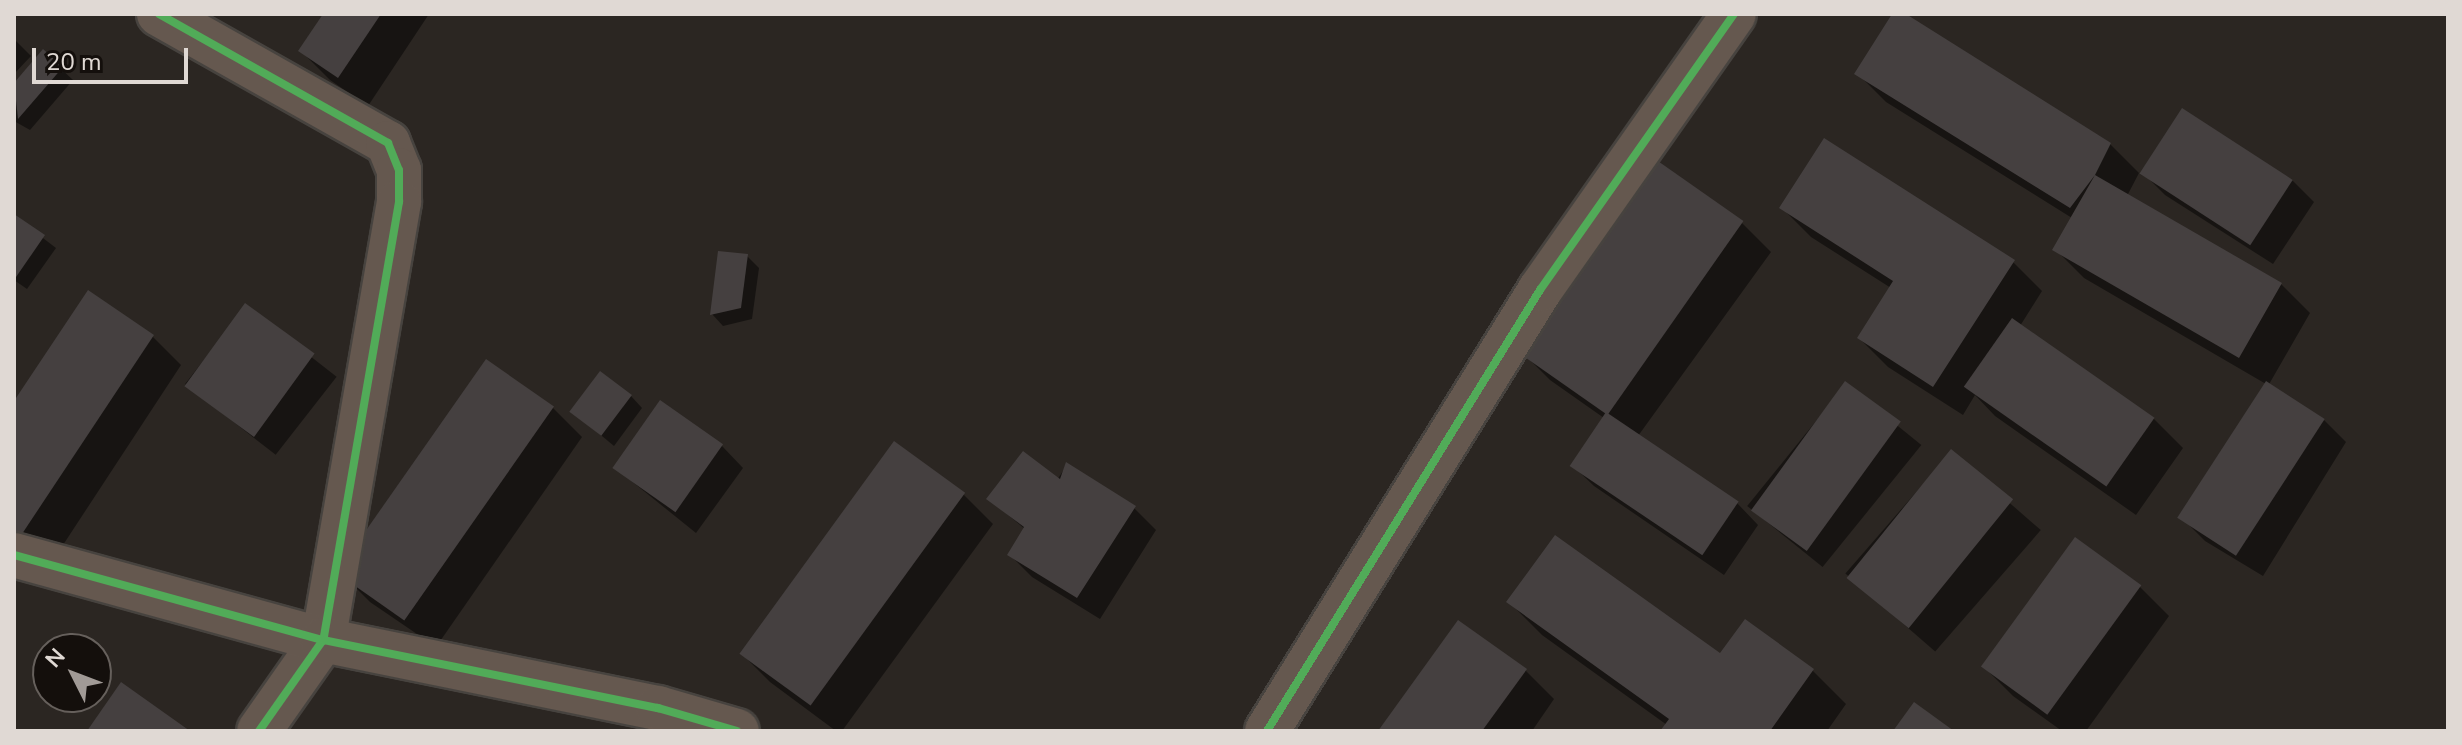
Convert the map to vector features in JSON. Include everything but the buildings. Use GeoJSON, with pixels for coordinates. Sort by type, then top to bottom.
{"type":"FeatureCollection","features":[{"type":"Feature","properties":{"kind":"street"},"geometry":{"type":"LineString","coordinates":[[159,14],[388,143],[399,170],[399,202],[323,640],[259,731]]}},
{"type":"Feature","properties":{"kind":"street"},"geometry":{"type":"LineString","coordinates":[[1267,731],[1540,290],[1734,14]]}},
{"type":"Feature","properties":{"kind":"street"},"geometry":{"type":"LineString","coordinates":[[14,555],[323,640],[658,708],[737,731]]}},
{"type":"Feature","properties":{"kind":"cycle path"},"geometry":{"type":"LineString","coordinates":[[159,14],[388,143],[399,170],[399,202],[323,640],[259,731]]}},
{"type":"Feature","properties":{"kind":"cycle path"},"geometry":{"type":"LineString","coordinates":[[1267,731],[1540,290],[1734,14]]}},
{"type":"Feature","properties":{"kind":"cycle path"},"geometry":{"type":"LineString","coordinates":[[14,555],[323,640],[658,708],[737,731]]}}]}
